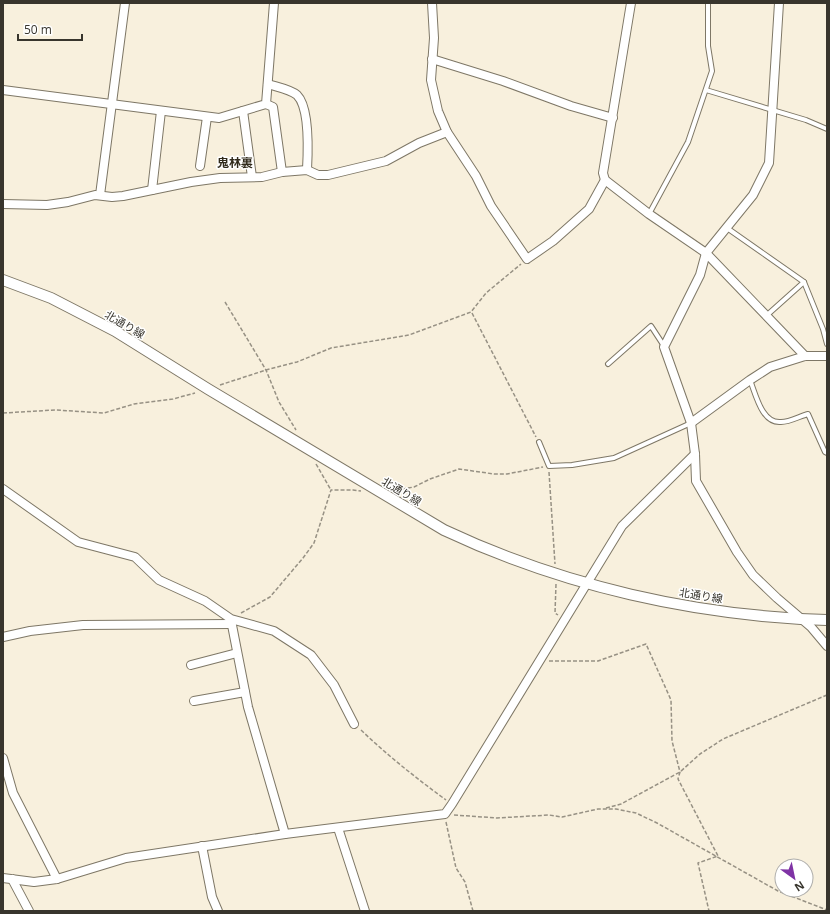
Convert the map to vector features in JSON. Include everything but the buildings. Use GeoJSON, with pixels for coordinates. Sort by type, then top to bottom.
{"type":"FeatureCollection","features":[{"type":"Feature","properties":{"kind":"street"},"geometry":{"type":"LineString","coordinates":[[100,195],[125,3]]}},
{"type":"Feature","properties":{"kind":"street"},"geometry":{"type":"LineString","coordinates":[[266,104],[274,3]]}},
{"type":"Feature","properties":{"kind":"street"},"geometry":{"type":"LineString","coordinates":[[432,3],[434,38],[431,80],[438,111],[447,132],[476,176],[483,193],[497,217],[527,259],[553,241],[589,209],[605,180]]}},
{"type":"Feature","properties":{"kind":"street"},"geometry":{"type":"LineString","coordinates":[[631,3],[613,118],[602,173],[605,180],[649,214],[706,253],[805,356]]}},
{"type":"Feature","properties":{"kind":"street"},"geometry":{"type":"LineString","coordinates":[[780,3],[769,163],[753,196],[706,253],[700,275],[664,347],[691,423],[695,454],[696,481],[737,552],[753,575],[811,627],[827,646]]}},
{"type":"Feature","properties":{"kind":"street"},"geometry":{"type":"LineString","coordinates":[[432,59],[503,81],[571,106],[613,118]]}},
{"type":"Feature","properties":{"kind":"street"},"geometry":{"type":"LineString","coordinates":[[268,84],[295,94],[303,104],[309,146],[307,170]]}},
{"type":"Feature","properties":{"kind":"street"},"geometry":{"type":"LineString","coordinates":[[3,90],[219,118],[266,104],[273,107],[282,172]]}},
{"type":"Feature","properties":{"kind":"street"},"geometry":{"type":"LineString","coordinates":[[152,190],[161,111]]}},
{"type":"Feature","properties":{"kind":"street"},"geometry":{"type":"LineString","coordinates":[[243,111],[252,178]]}},
{"type":"Feature","properties":{"kind":"street"},"geometry":{"type":"LineString","coordinates":[[200,166],[207,117]]}},
{"type":"Feature","properties":{"kind":"street"},"geometry":{"type":"LineString","coordinates":[[3,204],[46,205],[68,202],[95,195],[112,197],[123,196],[191,182],[220,178],[262,177],[282,172],[307,170],[318,175],[328,176],[386,161],[419,143],[447,132]]}},
{"type":"Feature","properties":{"kind":"street","name":"北通り線"},"geometry":{"type":"LineString","coordinates":[[3,280],[51,298],[114,331],[444,530],[477,546],[587,584],[643,598],[717,610],[801,619],[827,620]]}},
{"type":"Feature","properties":{"kind":"street"},"geometry":{"type":"LineString","coordinates":[[691,423],[770,367],[805,356],[827,356]]}},
{"type":"Feature","properties":{"kind":"street"},"geometry":{"type":"LineString","coordinates":[[3,878],[34,882],[57,879],[126,858],[285,834],[444,814],[452,804],[622,526],[695,454]]}},
{"type":"Feature","properties":{"kind":"street"},"geometry":{"type":"LineString","coordinates":[[3,489],[78,542],[135,557],[159,580],[204,601],[231,621],[248,707],[285,834]]}},
{"type":"Feature","properties":{"kind":"street"},"geometry":{"type":"LineString","coordinates":[[3,638],[30,631],[84,625],[231,621],[274,631],[311,656],[334,685],[354,724]]}},
{"type":"Feature","properties":{"kind":"street"},"geometry":{"type":"LineString","coordinates":[[190,665],[237,653]]}},
{"type":"Feature","properties":{"kind":"street"},"geometry":{"type":"LineString","coordinates":[[194,702],[245,692]]}},
{"type":"Feature","properties":{"kind":"street"},"geometry":{"type":"LineString","coordinates":[[3,758],[13,793],[57,879]]}},
{"type":"Feature","properties":{"kind":"street"},"geometry":{"type":"LineString","coordinates":[[338,828],[365,911]]}},
{"type":"Feature","properties":{"kind":"street"},"geometry":{"type":"LineString","coordinates":[[202,846],[212,897],[218,911]]}},
{"type":"Feature","properties":{"kind":"street"},"geometry":{"type":"LineString","coordinates":[[12,878],[29,911]]}},
{"type":"Feature","properties":{"kind":"lane"},"geometry":{"type":"LineString","coordinates":[[649,214],[688,142],[712,70],[708,46],[708,3]]}},
{"type":"Feature","properties":{"kind":"lane"},"geometry":{"type":"LineString","coordinates":[[706,90],[772,110],[827,129]]}},
{"type":"Feature","properties":{"kind":"lane"},"geometry":{"type":"LineString","coordinates":[[727,228],[804,282],[823,329],[827,344]]}},
{"type":"Feature","properties":{"kind":"lane"},"geometry":{"type":"LineString","coordinates":[[766,316],[804,282]]}},
{"type":"Feature","properties":{"kind":"lane"},"geometry":{"type":"LineString","coordinates":[[608,364],[651,326],[664,347]]}},
{"type":"Feature","properties":{"kind":"lane"},"geometry":{"type":"LineString","coordinates":[[750,380],[764,415],[773,421],[782,422],[808,414],[827,453]]}},
{"type":"Feature","properties":{"kind":"lane"},"geometry":{"type":"LineString","coordinates":[[539,442],[549,466],[572,465],[614,458],[691,423]]}},
{"type":"Feature","properties":{"kind":"path"},"geometry":{"type":"LineString","coordinates":[[3,413],[55,410],[104,413],[134,404],[173,399],[208,389],[266,370],[298,362],[331,348],[409,335],[471,312],[486,293],[527,259]]}},
{"type":"Feature","properties":{"kind":"path"},"geometry":{"type":"LineString","coordinates":[[225,302],[266,370],[280,402],[331,490],[314,542],[303,558],[270,597],[231,621]]}},
{"type":"Feature","properties":{"kind":"path"},"geometry":{"type":"LineString","coordinates":[[471,312],[539,442]]}},
{"type":"Feature","properties":{"kind":"path"},"geometry":{"type":"LineString","coordinates":[[382,493],[414,487],[430,479],[459,469],[494,474],[507,474],[549,466],[556,574],[555,613],[565,620]]}},
{"type":"Feature","properties":{"kind":"path"},"geometry":{"type":"LineString","coordinates":[[331,490],[353,490],[367,493]]}},
{"type":"Feature","properties":{"kind":"path"},"geometry":{"type":"LineString","coordinates":[[540,660],[598,661],[646,644],[671,700],[672,740],[680,772],[678,779],[718,856]]}},
{"type":"Feature","properties":{"kind":"path"},"geometry":{"type":"LineString","coordinates":[[603,809],[621,804],[680,772],[700,754],[723,739],[827,694]]}},
{"type":"Feature","properties":{"kind":"path"},"geometry":{"type":"LineString","coordinates":[[354,724],[380,749],[418,780],[452,804]]}},
{"type":"Feature","properties":{"kind":"path"},"geometry":{"type":"LineString","coordinates":[[473,911],[465,882],[456,868],[444,814],[497,818],[549,815],[562,817],[598,809],[616,809],[636,813],[718,856],[778,891],[827,910]]}},
{"type":"Feature","properties":{"kind":"path"},"geometry":{"type":"LineString","coordinates":[[708,911],[698,863],[718,856]]}},
{"type":"Feature","properties":{"kind":"district","name":"鬼林裏"},"geometry":{"type":"Point","coordinates":[235,162]}}]}
